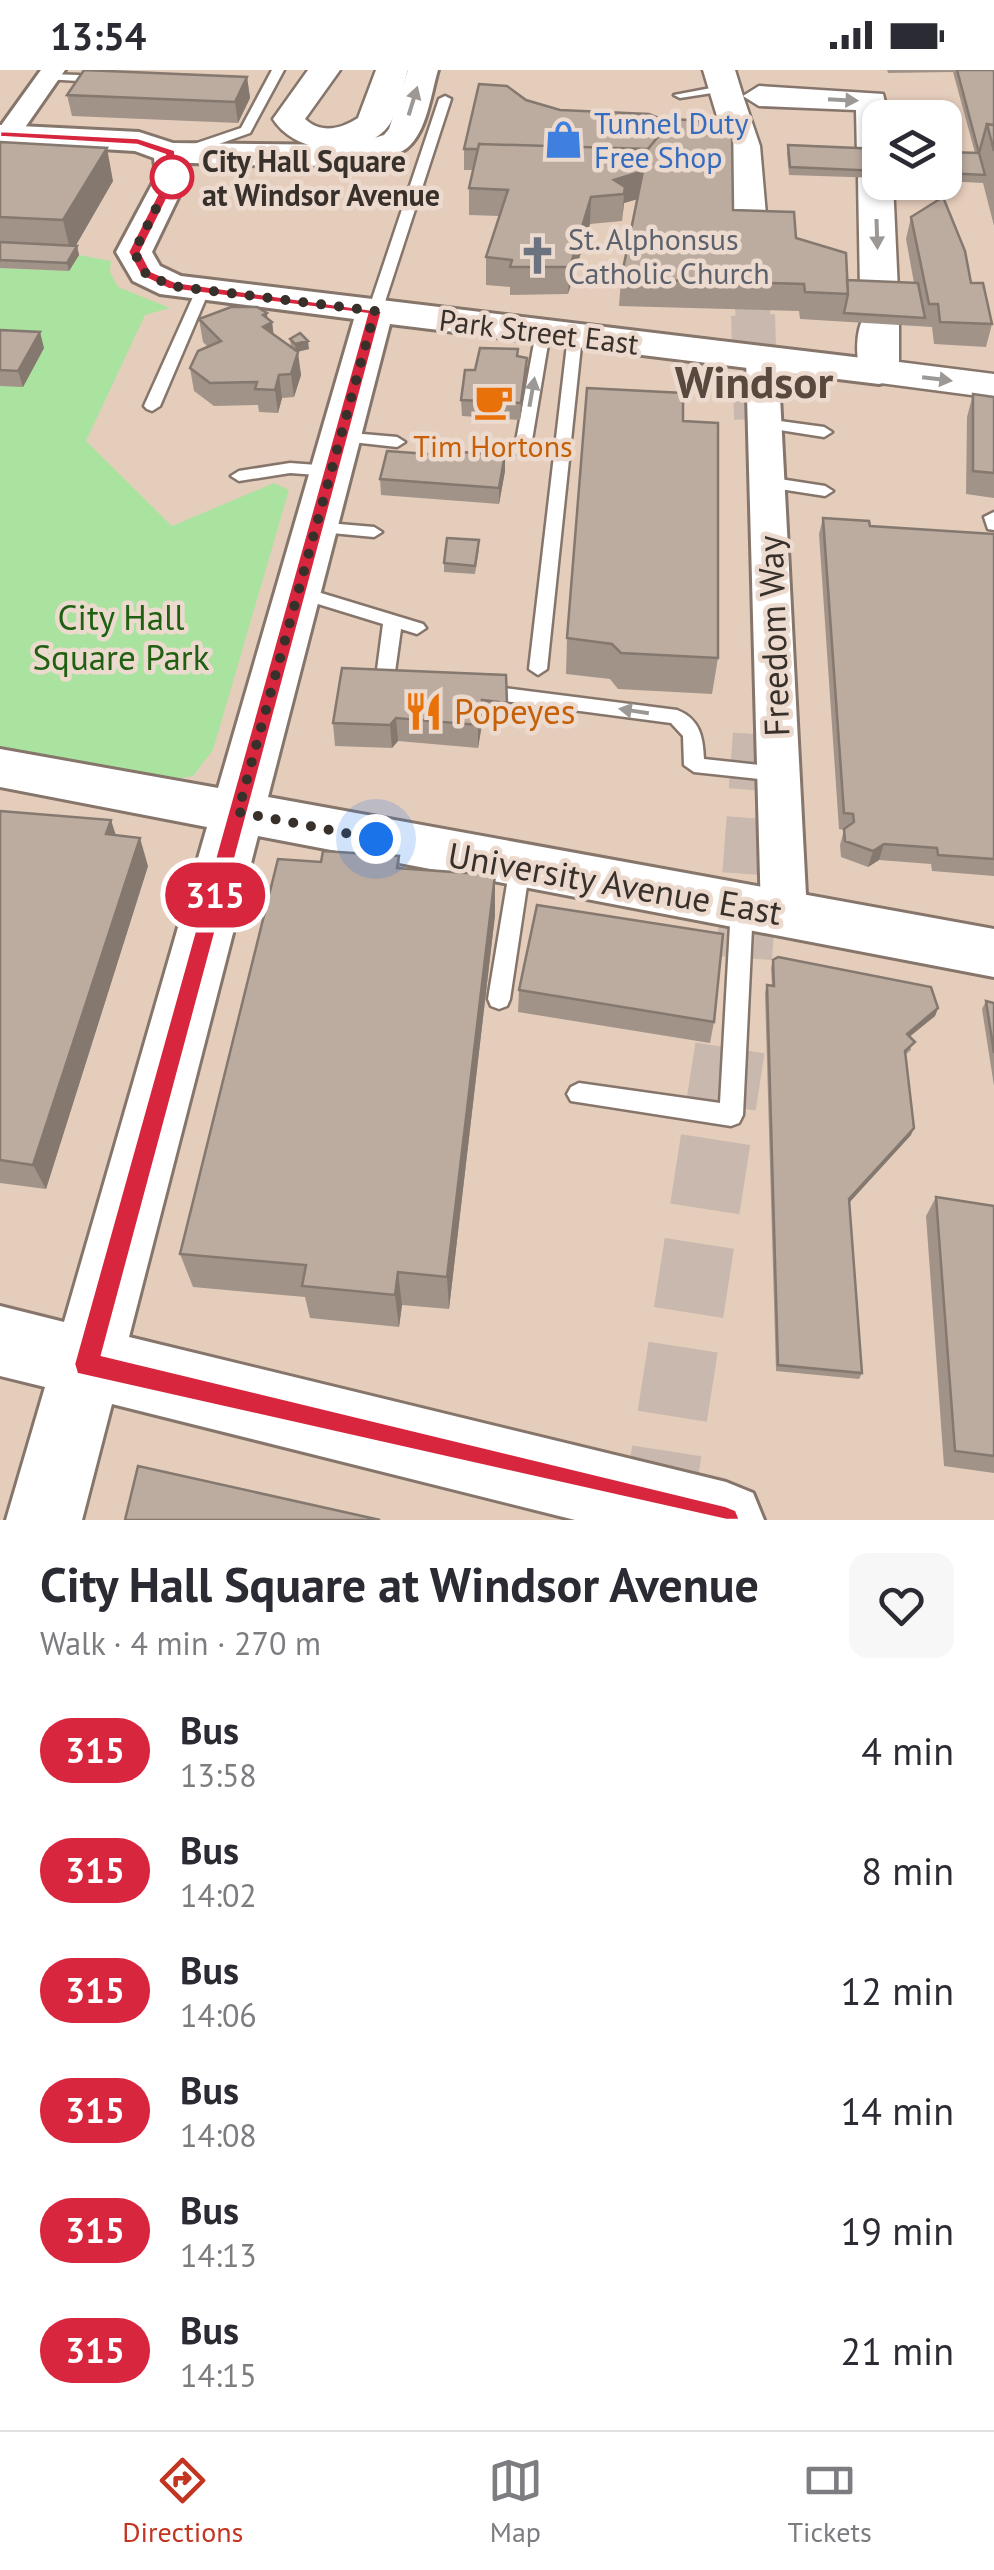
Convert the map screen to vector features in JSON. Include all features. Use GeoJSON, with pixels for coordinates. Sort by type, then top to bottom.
{"type":"FeatureCollection","features":[{"type":"Feature","properties":{"kind":"main road"},"geometry":{"type":"LineString","coordinates":[[324,70],[289,119],[300,133],[323,138],[352,135],[374,123],[392,70]]}},
{"type":"Feature","properties":{"kind":"main road"},"geometry":{"type":"LineString","coordinates":[[750,238],[735,132],[756,121],[741,81],[872,101],[879,372]]}},
{"type":"Feature","properties":{"kind":"main road","name":"Park Street East"},"geometry":{"type":"LineString","coordinates":[[879,372],[994,386]]}},
{"type":"Feature","properties":{"kind":"street"},"geometry":{"type":"LineString","coordinates":[[4,134],[138,142],[170,153],[355,156],[381,149],[404,131],[423,70]]}},
{"type":"Feature","properties":{"kind":"street"},"geometry":{"type":"LineString","coordinates":[[4,134],[51,74]]}},
{"type":"Feature","properties":{"kind":"street","name":"Park Street East"},"geometry":{"type":"LineString","coordinates":[[170,153],[172,177],[134,252],[146,274],[172,286],[879,372]]}},
{"type":"Feature","properties":{"kind":"street"},"geometry":{"type":"LineString","coordinates":[[44,1520],[375,311]]}},
{"type":"Feature","properties":{"kind":"street","name":"Freedom Way"},"geometry":{"type":"LineString","coordinates":[[762,358],[778,774],[763,911]]}},
{"type":"Feature","properties":{"kind":"street","name":"University Avenue East"},"geometry":{"type":"LineString","coordinates":[[0,768],[994,954]]}},
{"type":"Feature","properties":{"kind":"street"},"geometry":{"type":"LineString","coordinates":[[0,1341],[579,1502],[695,1516]]}},
{"type":"Feature","properties":{"kind":"lane"},"geometry":{"type":"LineString","coordinates":[[170,153],[215,144],[246,130],[278,70]]}},
{"type":"Feature","properties":{"kind":"lane"},"geometry":{"type":"LineString","coordinates":[[51,74],[79,78]]}},
{"type":"Feature","properties":{"kind":"lane"},"geometry":{"type":"LineString","coordinates":[[680,95],[741,81]]}},
{"type":"Feature","properties":{"kind":"lane"},"geometry":{"type":"LineString","coordinates":[[375,311],[445,99]]}},
{"type":"Feature","properties":{"kind":"lane"},"geometry":{"type":"LineString","coordinates":[[152,406],[202,290]]}},
{"type":"Feature","properties":{"kind":"lane"},"geometry":{"type":"LineString","coordinates":[[522,452],[559,334]]}},
{"type":"Feature","properties":{"kind":"lane"},"geometry":{"type":"LineString","coordinates":[[538,669],[559,334]]}},
{"type":"Feature","properties":{"kind":"lane"},"geometry":{"type":"LineString","coordinates":[[764,424],[824,432]]}},
{"type":"Feature","properties":{"kind":"lane"},"geometry":{"type":"LineString","coordinates":[[239,476],[397,442]]}},
{"type":"Feature","properties":{"kind":"lane"},"geometry":{"type":"LineString","coordinates":[[767,482],[825,491]]}},
{"type":"Feature","properties":{"kind":"lane"},"geometry":{"type":"LineString","coordinates":[[316,526],[374,532]]}},
{"type":"Feature","properties":{"kind":"lane"},"geometry":{"type":"LineString","coordinates":[[298,592],[418,628]]}},
{"type":"Feature","properties":{"kind":"lane"},"geometry":{"type":"LineString","coordinates":[[392,620],[384,686],[420,688]]}},
{"type":"Feature","properties":{"kind":"lane"},"geometry":{"type":"LineString","coordinates":[[456,690],[529,694],[677,718],[693,734],[694,765],[778,774]]}},
{"type":"Feature","properties":{"kind":"lane"},"geometry":{"type":"LineString","coordinates":[[499,998],[520,866]]}},
{"type":"Feature","properties":{"kind":"lane"},"geometry":{"type":"LineString","coordinates":[[579,1094],[731,1115],[763,911]]}},
{"type":"Feature","properties":{"kind":"shaded area"},"geometry":{"type":"Polygon","coordinates":[[[0,70],[994,70],[994,1520],[0,1520],[0,70]]]}},
{"type":"Feature","properties":{"kind":"green space","name":"City Hall Square Park"},"geometry":{"type":"Polygon","coordinates":[[[79,255],[111,261],[110,272],[118,287],[170,308],[145,315],[86,441],[172,526],[274,483],[289,490],[213,750],[193,776],[157,782],[0,752],[0,268],[69,271],[79,255]]]}},
{"type":"Feature","properties":{"kind":"building"},"geometry":{"type":"Polygon","coordinates":[[[84,70],[247,77],[235,102],[67,95],[84,70]]]}},
{"type":"Feature","properties":{"kind":"building"},"geometry":{"type":"Polygon","coordinates":[[[957,70],[994,70],[994,125],[987,124],[979,153],[957,70]]]}},
{"type":"Feature","properties":{"kind":"building"},"geometry":{"type":"Polygon","coordinates":[[[479,84],[507,86],[526,100],[560,110],[649,114],[666,121],[662,126],[666,127],[648,149],[479,144],[478,149],[464,149],[479,84]]]}},
{"type":"Feature","properties":{"kind":"building"},"geometry":{"type":"Polygon","coordinates":[[[672,119],[720,122],[722,133],[732,133],[733,210],[794,212],[796,238],[846,253],[848,294],[805,292],[804,284],[621,279],[643,171],[614,180],[625,187],[624,194],[591,197],[570,267],[510,267],[512,260],[486,257],[508,190],[469,188],[479,144],[648,149],[672,119]]]}},
{"type":"Feature","properties":{"kind":"building"},"geometry":{"type":"Polygon","coordinates":[[[987,124],[994,125],[994,151],[987,124]]]}},
{"type":"Feature","properties":{"kind":"building"},"geometry":{"type":"Polygon","coordinates":[[[0,142],[107,148],[63,220],[0,217],[0,142]]]}},
{"type":"Feature","properties":{"kind":"building"},"geometry":{"type":"Polygon","coordinates":[[[788,145],[862,148],[862,170],[790,167],[788,145]]]}},
{"type":"Feature","properties":{"kind":"building"},"geometry":{"type":"Polygon","coordinates":[[[962,152],[979,153],[985,175],[962,174],[962,152]]]}},
{"type":"Feature","properties":{"kind":"building"},"geometry":{"type":"Polygon","coordinates":[[[944,200],[965,251],[971,283],[983,283],[992,324],[940,322],[938,304],[929,304],[911,217],[944,200]]]}},
{"type":"Feature","properties":{"kind":"building"},"geometry":{"type":"Polygon","coordinates":[[[0,242],[77,246],[67,263],[0,260],[0,242]]]}},
{"type":"Feature","properties":{"kind":"building"},"geometry":{"type":"Polygon","coordinates":[[[847,280],[918,283],[925,318],[844,313],[847,280]]]}},
{"type":"Feature","properties":{"kind":"building"},"geometry":{"type":"Polygon","coordinates":[[[231,307],[257,307],[267,313],[263,315],[272,322],[263,327],[298,352],[291,374],[279,375],[275,390],[255,389],[257,382],[210,383],[190,368],[198,351],[221,341],[199,319],[231,307]]]}},
{"type":"Feature","properties":{"kind":"building"},"geometry":{"type":"Polygon","coordinates":[[[0,330],[40,332],[18,371],[0,370],[0,330]]]}},
{"type":"Feature","properties":{"kind":"building"},"geometry":{"type":"Polygon","coordinates":[[[300,333],[308,341],[295,344],[290,339],[300,333]]]}},
{"type":"Feature","properties":{"kind":"building","name":"Tim Hortons"},"geometry":{"type":"Polygon","coordinates":[[[480,348],[518,349],[517,356],[527,358],[521,403],[461,400],[465,370],[475,370],[480,348]]]}},
{"type":"Feature","properties":{"kind":"building"},"geometry":{"type":"Polygon","coordinates":[[[587,388],[683,393],[683,421],[718,423],[718,658],[621,653],[612,644],[567,638],[587,388]]]}},
{"type":"Feature","properties":{"kind":"building"},"geometry":{"type":"Polygon","coordinates":[[[973,394],[994,397],[994,473],[973,471],[973,394]]]}},
{"type":"Feature","properties":{"kind":"building"},"geometry":{"type":"Polygon","coordinates":[[[387,451],[455,456],[457,452],[505,454],[499,488],[380,479],[387,451]]]}},
{"type":"Feature","properties":{"kind":"building"},"geometry":{"type":"Polygon","coordinates":[[[823,518],[869,521],[870,526],[994,534],[994,859],[938,855],[937,848],[884,844],[873,851],[845,841],[844,829],[854,822],[853,814],[844,813],[823,518]]]}},
{"type":"Feature","properties":{"kind":"building"},"geometry":{"type":"Polygon","coordinates":[[[447,538],[479,540],[475,566],[444,563],[447,538]]]}},
{"type":"Feature","properties":{"kind":"building"},"geometry":{"type":"Polygon","coordinates":[[[342,668],[506,675],[507,703],[482,700],[478,725],[396,718],[390,725],[333,723],[342,668]]]}},
{"type":"Feature","properties":{"kind":"building"},"geometry":{"type":"Polygon","coordinates":[[[0,811],[111,820],[106,834],[140,838],[33,1165],[0,1160],[0,811]]]}},
{"type":"Feature","properties":{"kind":"building"},"geometry":{"type":"Polygon","coordinates":[[[323,851],[399,856],[397,868],[495,875],[447,1277],[398,1272],[395,1295],[302,1286],[306,1265],[180,1254],[278,859],[321,862],[323,851]]]}},
{"type":"Feature","properties":{"kind":"building"},"geometry":{"type":"Polygon","coordinates":[[[537,905],[723,934],[714,1022],[519,990],[537,905]]]}},
{"type":"Feature","properties":{"kind":"building"},"geometry":{"type":"Polygon","coordinates":[[[778,957],[931,987],[938,1008],[907,1034],[915,1042],[905,1051],[914,1128],[849,1199],[862,1373],[778,1365],[767,985],[774,986],[773,960],[778,957]]]}},
{"type":"Feature","properties":{"kind":"building"},"geometry":{"type":"Polygon","coordinates":[[[986,1001],[994,1003],[994,1053],[986,1001]]]}},
{"type":"Feature","properties":{"kind":"building"},"geometry":{"type":"Polygon","coordinates":[[[936,1197],[994,1206],[994,1456],[955,1451],[936,1197]]]}},
{"type":"Feature","properties":{"kind":"building"},"geometry":{"type":"Polygon","coordinates":[[[138,1466],[380,1520],[125,1520],[138,1466]]]}},
{"type":"Feature","properties":{"kind":"tunnel"},"geometry":{"type":"LineString","coordinates":[[750,238],[753,318]]}},
{"type":"Feature","properties":{"kind":"tunnel"},"geometry":{"type":"LineString","coordinates":[[753,315],[756,419]]}},
{"type":"Feature","properties":{"kind":"tunnel"},"geometry":{"type":"LineString","coordinates":[[744,958],[762,720]]}},
{"type":"Feature","properties":{"kind":"tunnel"},"geometry":{"type":"LineString","coordinates":[[656,1520],[730,1048]]}},
{"type":"Feature","properties":{"kind":"bus line","name":"315"},"geometry":{"type":"LineString","coordinates":[[0,134],[138,142],[170,153],[172,177],[134,252],[146,274],[172,286],[375,311],[87,1364],[726,1520]]}},
{"type":"Feature","properties":{"kind":"place","name":"Tunnel Duty Free Shop"},"geometry":{"type":"Point","coordinates":[564,139]}},
{"type":"Feature","properties":{"kind":"place","name":"City Hall Square at Windsor Avenue"},"geometry":{"type":"Point","coordinates":[172,177]}},
{"type":"Feature","properties":{"kind":"place","name":"St. Alphonsus Catholic Church"},"geometry":{"type":"Point","coordinates":[538,255]}},
{"type":"Feature","properties":{"kind":"place","name":"Tim Hortons"},"geometry":{"type":"Point","coordinates":[493,401]}},
{"type":"Feature","properties":{"kind":"place","name":"Popeyes"},"geometry":{"type":"Point","coordinates":[424,711]}},
{"type":"Feature","properties":{"kind":"district","name":"Windsor"},"geometry":{"type":"Point","coordinates":[754,381]}},
{"type":"Feature","properties":{"kind":"route"},"geometry":{"type":"LineString","coordinates":[[172,177],[134,252],[146,274],[172,286],[375,311],[238,812],[376,839]]}}]}
